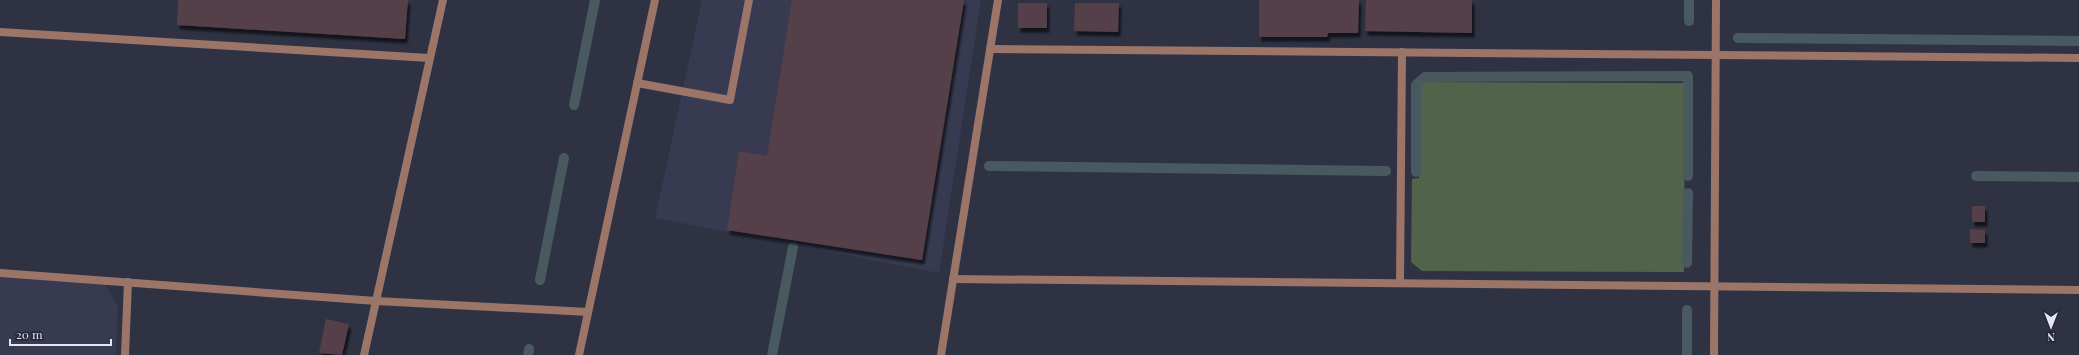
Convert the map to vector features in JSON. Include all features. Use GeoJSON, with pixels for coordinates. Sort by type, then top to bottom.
{"type":"FeatureCollection","features":[{"type":"Feature","properties":{"kind":"street"},"geometry":{"type":"LineString","coordinates":[[364,355],[442,0]]}},
{"type":"Feature","properties":{"kind":"street"},"geometry":{"type":"LineString","coordinates":[[579,355],[655,0]]}},
{"type":"Feature","properties":{"kind":"street"},"geometry":{"type":"LineString","coordinates":[[637,82],[730,100],[749,0]]}},
{"type":"Feature","properties":{"kind":"street"},"geometry":{"type":"LineString","coordinates":[[941,355],[998,0]]}},
{"type":"Feature","properties":{"kind":"street"},"geometry":{"type":"LineString","coordinates":[[1714,355],[1716,0]]}},
{"type":"Feature","properties":{"kind":"street"},"geometry":{"type":"LineString","coordinates":[[0,32],[430,58]]}},
{"type":"Feature","properties":{"kind":"street"},"geometry":{"type":"LineString","coordinates":[[990,49],[2079,58]]}},
{"type":"Feature","properties":{"kind":"street"},"geometry":{"type":"LineString","coordinates":[[1400,283],[1402,52]]}},
{"type":"Feature","properties":{"kind":"street"},"geometry":{"type":"LineString","coordinates":[[0,273],[376,301],[588,312]]}},
{"type":"Feature","properties":{"kind":"street"},"geometry":{"type":"LineString","coordinates":[[953,279],[2079,290]]}},
{"type":"Feature","properties":{"kind":"street"},"geometry":{"type":"LineString","coordinates":[[125,355],[128,282]]}},
{"type":"Feature","properties":{"kind":"shaded area"},"geometry":{"type":"Polygon","coordinates":[[[702,0],[981,0],[939,273],[655,218],[702,0]]]}},
{"type":"Feature","properties":{"kind":"shaded area"},"geometry":{"type":"Polygon","coordinates":[[[0,276],[104,283],[118,306],[116,355],[0,355],[0,276]]]}},
{"type":"Feature","properties":{"kind":"green space"},"geometry":{"type":"Polygon","coordinates":[[[1422,82],[1685,83],[1684,272],[1422,271],[1411,262],[1412,179],[1419,178],[1420,84],[1422,82]]]}},
{"type":"Feature","properties":{"kind":"building"},"geometry":{"type":"Polygon","coordinates":[[[178,0],[408,0],[405,39],[177,25],[178,0]]]}},
{"type":"Feature","properties":{"kind":"building"},"geometry":{"type":"Polygon","coordinates":[[[792,0],[964,0],[922,260],[727,230],[739,151],[767,156],[792,0]]]}},
{"type":"Feature","properties":{"kind":"building"},"geometry":{"type":"Polygon","coordinates":[[[1259,0],[1359,0],[1358,33],[1328,33],[1327,37],[1259,37],[1259,0]]]}},
{"type":"Feature","properties":{"kind":"building"},"geometry":{"type":"Polygon","coordinates":[[[1366,0],[1472,0],[1472,33],[1365,31],[1366,0]]]}},
{"type":"Feature","properties":{"kind":"building"},"geometry":{"type":"Polygon","coordinates":[[[1018,3],[1047,3],[1047,28],[1018,28],[1018,3]]]}},
{"type":"Feature","properties":{"kind":"building"},"geometry":{"type":"Polygon","coordinates":[[[1075,3],[1119,3],[1118,32],[1074,31],[1075,3]]]}},
{"type":"Feature","properties":{"kind":"building"},"geometry":{"type":"Polygon","coordinates":[[[1972,206],[1985,206],[1985,222],[1972,222],[1972,206]]]}},
{"type":"Feature","properties":{"kind":"building"},"geometry":{"type":"Polygon","coordinates":[[[1970,229],[1985,230],[1985,243],[1970,243],[1970,229]]]}},
{"type":"Feature","properties":{"kind":"building"},"geometry":{"type":"Polygon","coordinates":[[[326,319],[349,324],[342,355],[319,353],[326,319]]]}},
{"type":"Feature","properties":{"kind":"waterway"},"geometry":{"type":"LineString","coordinates":[[574,105],[595,0]]}},
{"type":"Feature","properties":{"kind":"waterway"},"geometry":{"type":"LineString","coordinates":[[1689,0],[1689,21]]}},
{"type":"Feature","properties":{"kind":"waterway"},"geometry":{"type":"LineString","coordinates":[[1738,38],[2079,41]]}},
{"type":"Feature","properties":{"kind":"waterway"},"geometry":{"type":"LineString","coordinates":[[1416,172],[1416,85],[1425,77],[1688,76],[1688,176]]}},
{"type":"Feature","properties":{"kind":"waterway"},"geometry":{"type":"LineString","coordinates":[[540,280],[564,158]]}},
{"type":"Feature","properties":{"kind":"waterway"},"geometry":{"type":"LineString","coordinates":[[989,166],[1386,171]]}},
{"type":"Feature","properties":{"kind":"waterway"},"geometry":{"type":"LineString","coordinates":[[1976,176],[2079,177]]}},
{"type":"Feature","properties":{"kind":"waterway"},"geometry":{"type":"LineString","coordinates":[[1687,263],[1688,193]]}},
{"type":"Feature","properties":{"kind":"waterway"},"geometry":{"type":"LineString","coordinates":[[772,355],[793,247]]}},
{"type":"Feature","properties":{"kind":"waterway"},"geometry":{"type":"LineString","coordinates":[[1687,310],[1687,355]]}},
{"type":"Feature","properties":{"kind":"waterway"},"geometry":{"type":"LineString","coordinates":[[528,355],[529,349]]}}]}
